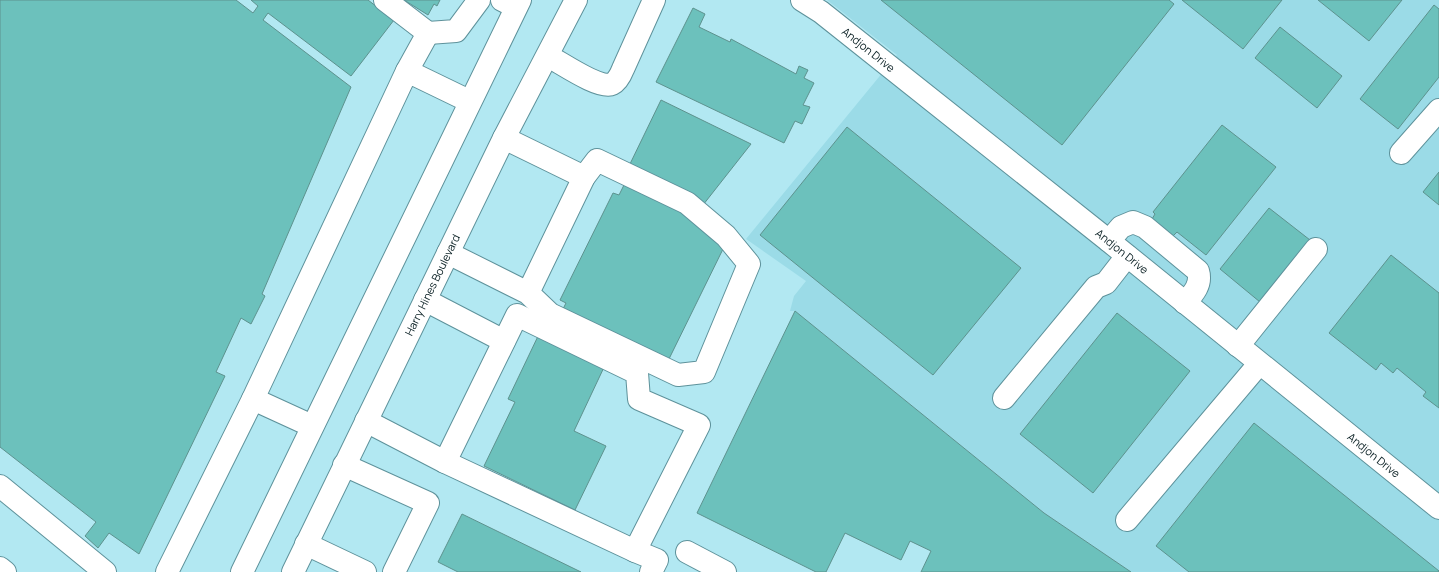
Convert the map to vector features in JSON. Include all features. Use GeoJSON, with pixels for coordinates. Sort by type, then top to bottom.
{"type":"FeatureCollection","features":[{"type":"Feature","properties":{"kind":"main road"},"geometry":{"type":"LineString","coordinates":[[385,0],[428,33],[456,31],[479,0]]}},
{"type":"Feature","properties":{"kind":"main road","name":"Harry Hines Boulevard"},"geometry":{"type":"LineString","coordinates":[[293,572],[504,138],[576,0]]}},
{"type":"Feature","properties":{"kind":"main road"},"geometry":{"type":"LineString","coordinates":[[548,56],[595,81],[605,85],[613,84],[624,69],[654,0]]}},
{"type":"Feature","properties":{"kind":"main road","name":"Andjon Drive"},"geometry":{"type":"LineString","coordinates":[[802,0],[821,12],[1109,241],[1259,364],[1439,508]]}},
{"type":"Feature","properties":{"kind":"main road"},"geometry":{"type":"LineString","coordinates":[[242,572],[469,101],[513,2]]}},
{"type":"Feature","properties":{"kind":"main road"},"geometry":{"type":"LineString","coordinates":[[167,572],[253,399],[407,71],[428,33]]}},
{"type":"Feature","properties":{"kind":"main road"},"geometry":{"type":"LineString","coordinates":[[407,71],[469,101]]}},
{"type":"Feature","properties":{"kind":"main road"},"geometry":{"type":"LineString","coordinates":[[1401,153],[1439,110]]}},
{"type":"Feature","properties":{"kind":"main road"},"geometry":{"type":"LineString","coordinates":[[504,138],[584,177]]}},
{"type":"Feature","properties":{"kind":"main road"},"geometry":{"type":"LineString","coordinates":[[448,254],[528,293],[550,314],[678,375],[704,372],[749,264],[726,236],[687,203],[597,160],[584,177],[528,293]]}},
{"type":"Feature","properties":{"kind":"main road"},"geometry":{"type":"LineString","coordinates":[[1109,241],[1121,227],[1133,222],[1145,227],[1198,271],[1200,279],[1195,292],[1185,303]]}},
{"type":"Feature","properties":{"kind":"main road"},"geometry":{"type":"LineString","coordinates":[[1238,346],[1316,249]]}},
{"type":"Feature","properties":{"kind":"main road"},"geometry":{"type":"LineString","coordinates":[[1004,398],[1096,287],[1106,283],[1127,256]]}},
{"type":"Feature","properties":{"kind":"main road"},"geometry":{"type":"LineString","coordinates":[[425,300],[504,341]]}},
{"type":"Feature","properties":{"kind":"main road"},"geometry":{"type":"LineString","coordinates":[[445,462],[517,315],[638,373],[639,399],[699,425],[635,551]]}},
{"type":"Feature","properties":{"kind":"main road"},"geometry":{"type":"LineString","coordinates":[[1127,520],[1259,364]]}},
{"type":"Feature","properties":{"kind":"main road"},"geometry":{"type":"LineString","coordinates":[[253,399],[312,426]]}},
{"type":"Feature","properties":{"kind":"main road"},"geometry":{"type":"LineString","coordinates":[[366,421],[445,462],[657,560],[651,572]]}},
{"type":"Feature","properties":{"kind":"main road"},"geometry":{"type":"LineString","coordinates":[[344,465],[428,503],[394,572]]}},
{"type":"Feature","properties":{"kind":"main road"},"geometry":{"type":"LineString","coordinates":[[0,486],[105,572]]}},
{"type":"Feature","properties":{"kind":"main road"},"geometry":{"type":"LineString","coordinates":[[306,544],[365,572]]}},
{"type":"Feature","properties":{"kind":"main road"},"geometry":{"type":"LineString","coordinates":[[687,552],[725,572]]}},
{"type":"Feature","properties":{"kind":"main road"},"geometry":{"type":"LineString","coordinates":[[0,568],[5,572]]}},
{"type":"Feature","properties":{"kind":"shaded area"},"geometry":{"type":"Polygon","coordinates":[[[827,0],[1439,0],[1439,572],[1131,572],[1044,513],[795,311],[790,311],[794,296],[806,281],[746,239],[897,55],[827,0]]]}},
{"type":"Feature","properties":{"kind":"building"},"geometry":{"type":"Polygon","coordinates":[[[0,0],[236,0],[253,13],[258,6],[251,0],[368,0],[394,20],[351,76],[268,13],[263,20],[351,87],[262,294],[265,296],[251,324],[241,318],[216,372],[225,376],[139,554],[109,533],[98,548],[85,536],[96,522],[0,447],[0,0]]]}},
{"type":"Feature","properties":{"kind":"building"},"geometry":{"type":"Polygon","coordinates":[[[404,0],[440,0],[437,6],[434,4],[428,15],[404,0]]]}},
{"type":"Feature","properties":{"kind":"building"},"geometry":{"type":"Polygon","coordinates":[[[881,0],[1169,0],[1174,4],[1062,145],[881,0]]]}},
{"type":"Feature","properties":{"kind":"building"},"geometry":{"type":"Polygon","coordinates":[[[1182,0],[1282,0],[1243,49],[1182,0]]]}},
{"type":"Feature","properties":{"kind":"building"},"geometry":{"type":"Polygon","coordinates":[[[1318,0],[1402,0],[1369,41],[1318,0]]]}},
{"type":"Feature","properties":{"kind":"building"},"geometry":{"type":"Polygon","coordinates":[[[1434,5],[1439,9],[1439,77],[1398,129],[1360,99],[1434,5]]]}},
{"type":"Feature","properties":{"kind":"building"},"geometry":{"type":"Polygon","coordinates":[[[693,8],[705,14],[699,27],[730,42],[731,39],[796,74],[799,66],[808,70],[804,78],[814,83],[803,105],[810,107],[802,124],[795,121],[784,143],[656,82],[693,8]]]}},
{"type":"Feature","properties":{"kind":"building"},"geometry":{"type":"Polygon","coordinates":[[[1280,27],[1342,76],[1317,108],[1255,58],[1280,27]]]}},
{"type":"Feature","properties":{"kind":"building"},"geometry":{"type":"Polygon","coordinates":[[[661,100],[751,144],[703,205],[629,166],[661,100]]]}},
{"type":"Feature","properties":{"kind":"building"},"geometry":{"type":"Polygon","coordinates":[[[1222,125],[1276,167],[1206,255],[1177,232],[1173,236],[1152,219],[1155,214],[1153,212],[1222,125]]]}},
{"type":"Feature","properties":{"kind":"building"},"geometry":{"type":"Polygon","coordinates":[[[847,127],[1021,268],[933,375],[760,235],[847,127]]]}},
{"type":"Feature","properties":{"kind":"building"},"geometry":{"type":"Polygon","coordinates":[[[1439,172],[1439,205],[1423,192],[1439,172]]]}},
{"type":"Feature","properties":{"kind":"building"},"geometry":{"type":"Polygon","coordinates":[[[626,181],[682,209],[725,245],[667,363],[562,311],[566,303],[560,300],[613,193],[619,195],[626,181]]]}},
{"type":"Feature","properties":{"kind":"building"},"geometry":{"type":"Polygon","coordinates":[[[1269,208],[1310,240],[1260,302],[1220,269],[1269,208]]]}},
{"type":"Feature","properties":{"kind":"building"},"geometry":{"type":"Polygon","coordinates":[[[1391,255],[1439,293],[1439,408],[1423,396],[1426,392],[1397,368],[1393,373],[1381,363],[1376,370],[1329,333],[1391,255]]]}},
{"type":"Feature","properties":{"kind":"building"},"geometry":{"type":"Polygon","coordinates":[[[795,311],[1044,513],[1131,572],[921,572],[931,551],[910,541],[901,560],[845,533],[826,572],[816,572],[697,513],[795,311]]]}},
{"type":"Feature","properties":{"kind":"building"},"geometry":{"type":"Polygon","coordinates":[[[1117,313],[1190,371],[1093,493],[1020,434],[1117,313]]]}},
{"type":"Feature","properties":{"kind":"building"},"geometry":{"type":"Polygon","coordinates":[[[540,332],[606,363],[574,431],[606,446],[575,510],[484,466],[515,402],[508,399],[540,332]]]}},
{"type":"Feature","properties":{"kind":"building"},"geometry":{"type":"Polygon","coordinates":[[[1254,423],[1439,572],[1189,572],[1156,546],[1254,423]]]}},
{"type":"Feature","properties":{"kind":"building"},"geometry":{"type":"Polygon","coordinates":[[[462,514],[581,572],[458,572],[438,562],[462,514]]]}}]}
